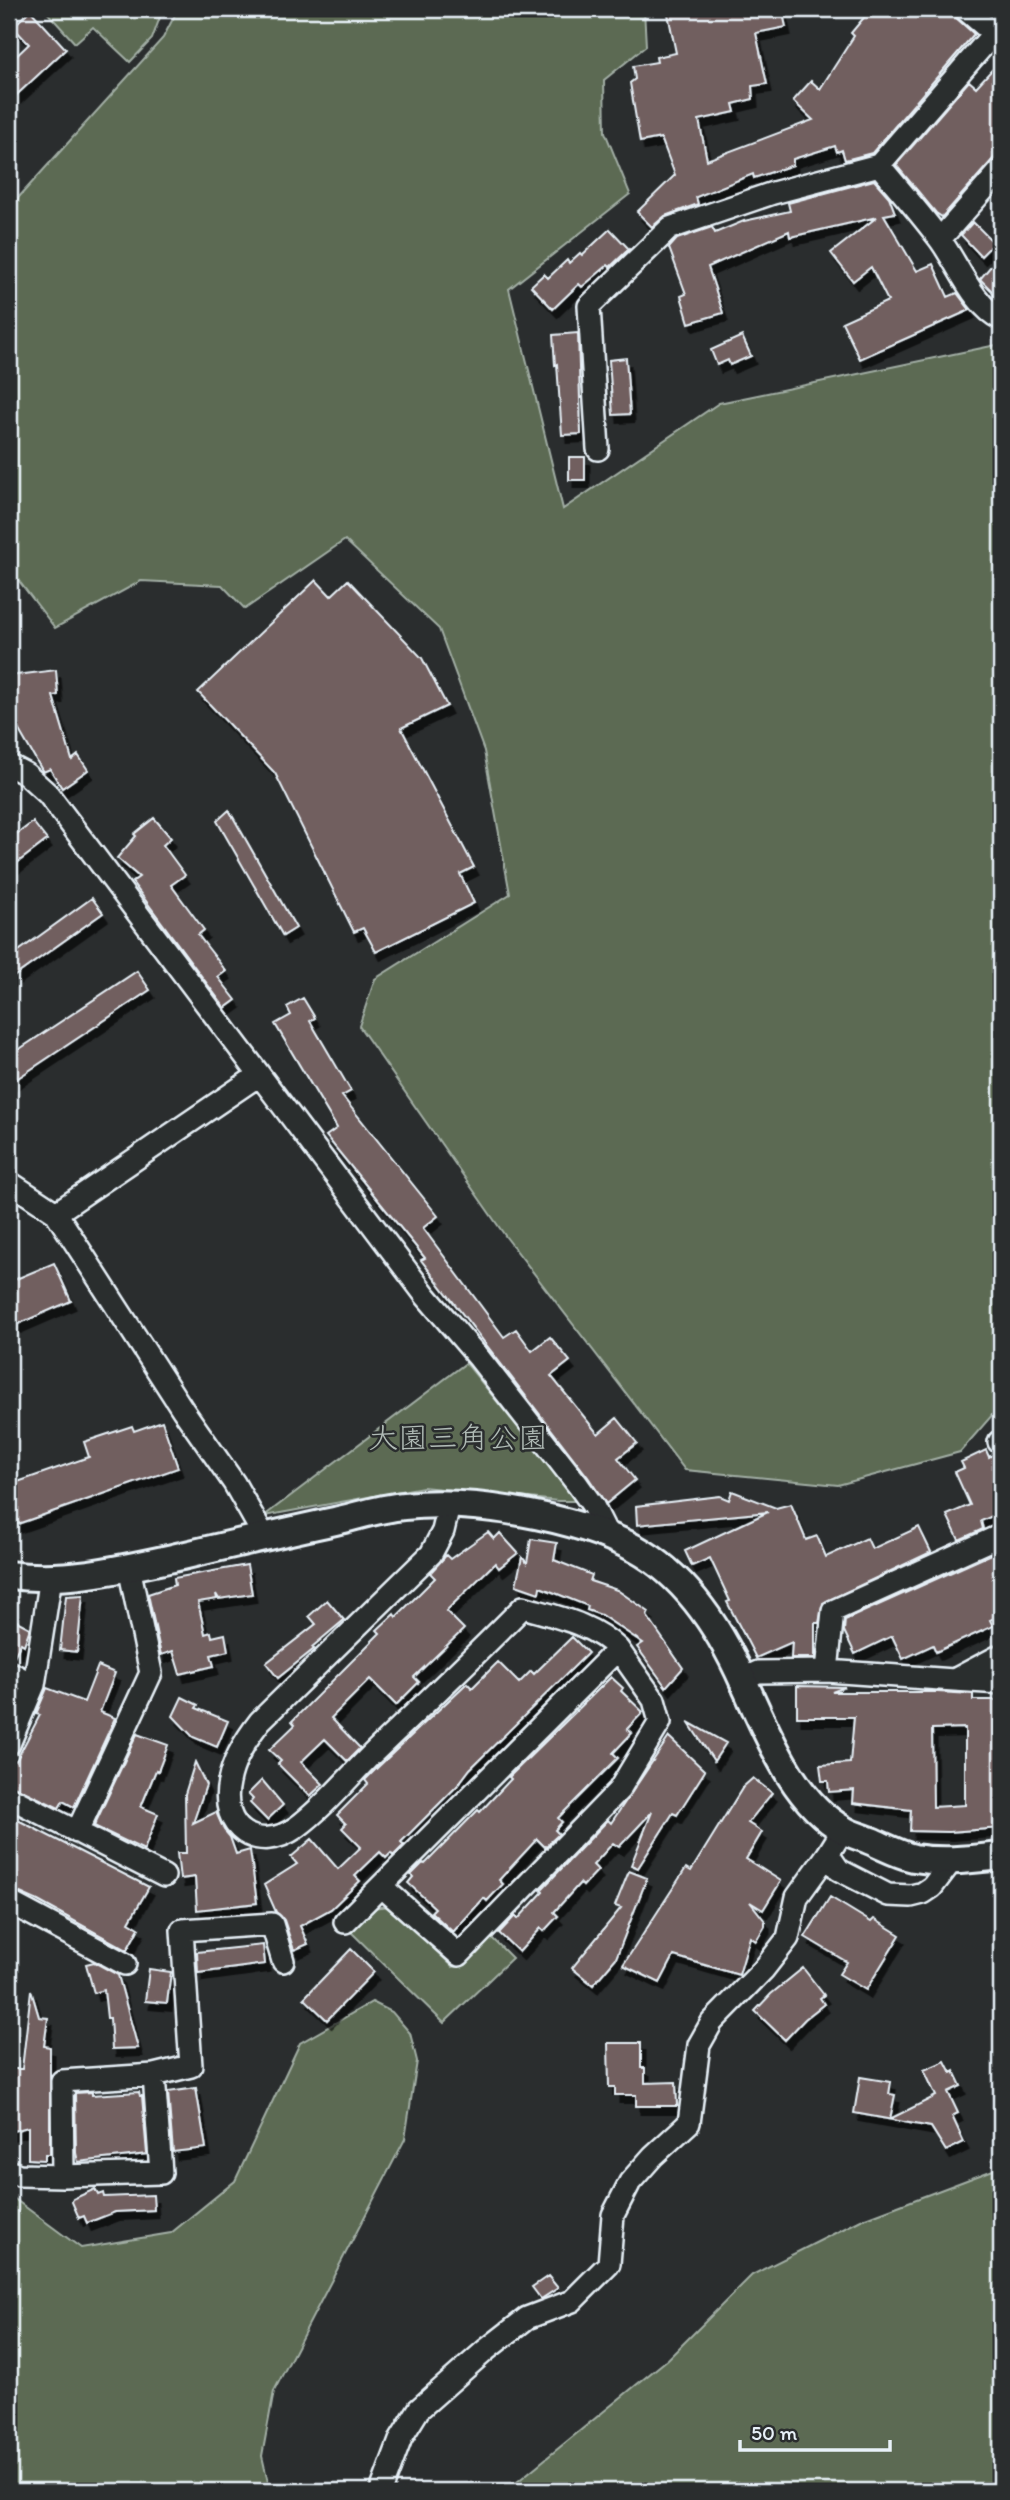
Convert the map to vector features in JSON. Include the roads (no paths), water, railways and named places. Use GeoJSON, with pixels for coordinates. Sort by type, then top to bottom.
{"type":"FeatureCollection","features":[{"type":"Feature","properties":{"kind":"street"},"geometry":{"type":"LineString","coordinates":[[598,449],[589,306],[670,228],[773,193],[879,165],[997,29],[965,9]]}},
{"type":"Feature","properties":{"kind":"street"},"geometry":{"type":"LineString","coordinates":[[879,165],[940,239],[983,304],[1000,317]]}},
{"type":"Feature","properties":{"kind":"street"},"geometry":{"type":"LineString","coordinates":[[940,239],[1001,170]]}},
{"type":"Feature","properties":{"kind":"street"},"geometry":{"type":"LineString","coordinates":[[9,765],[26,774],[48,794],[426,1296],[479,1358],[579,1485],[608,1535]]}},
{"type":"Feature","properties":{"kind":"street"},"geometry":{"type":"LineString","coordinates":[[56,1213],[259,1075]]}},
{"type":"Feature","properties":{"kind":"street"},"geometry":{"type":"LineString","coordinates":[[9,1182],[56,1213],[183,1410],[234,1483],[264,1536]]}},
{"type":"Feature","properties":{"kind":"street"},"geometry":{"type":"LineString","coordinates":[[9,1575],[51,1577],[129,1567],[401,1506],[518,1511],[573,1524],[608,1535],[639,1550],[669,1573],[699,1604],[718,1632],[743,1679],[765,1730],[798,1787],[825,1816],[843,1830],[912,1858],[951,1861],[1001,1856]]}},
{"type":"Feature","properties":{"kind":"street"},"geometry":{"type":"LineString","coordinates":[[381,1886],[459,1955],[619,1790],[660,1722],[654,1700],[618,1649],[604,1635],[570,1620],[523,1607],[350,1775],[316,1812],[291,1831],[274,1839],[261,1840],[249,1836],[231,1817],[227,1796],[231,1774],[245,1739],[260,1721],[430,1554],[443,1531],[449,1506]]}},
{"type":"Feature","properties":{"kind":"street"},"geometry":{"type":"LineString","coordinates":[[827,1671],[833,1611],[1001,1535]]}},
{"type":"Feature","properties":{"kind":"street"},"geometry":{"type":"LineString","coordinates":[[77,1832],[151,1674],[129,1567]]}},
{"type":"Feature","properties":{"kind":"street"},"geometry":{"type":"LineString","coordinates":[[9,1744],[34,1685],[51,1577]]}},
{"type":"Feature","properties":{"kind":"street"},"geometry":{"type":"LineString","coordinates":[[345,1922],[618,1649]]}},
{"type":"Feature","properties":{"kind":"street"},"geometry":{"type":"LineString","coordinates":[[954,1680],[1001,1655]]}},
{"type":"Feature","properties":{"kind":"street"},"geometry":{"type":"LineString","coordinates":[[743,1679],[758,1672],[827,1671],[1001,1683]]}},
{"type":"Feature","properties":{"kind":"street"},"geometry":{"type":"LineString","coordinates":[[9,1672],[34,1685]]}},
{"type":"Feature","properties":{"kind":"street"},"geometry":{"type":"LineString","coordinates":[[9,1797],[164,1876]]}},
{"type":"Feature","properties":{"kind":"street"},"geometry":{"type":"LineString","coordinates":[[381,2491],[401,2438],[419,2409],[527,2318],[572,2301],[609,2264],[613,2215],[630,2182],[653,2156],[689,2123],[699,2045],[712,2022],[763,1970],[788,1938],[797,1897],[843,1830]]}},
{"type":"Feature","properties":{"kind":"street"},"geometry":{"type":"LineString","coordinates":[[828,1854],[839,1870],[888,1895],[911,1896],[923,1893],[932,1887],[951,1861]]}},
{"type":"Feature","properties":{"kind":"street"},"geometry":{"type":"LineString","coordinates":[[9,1902],[125,1964]]}},
{"type":"Feature","properties":{"kind":"street"},"geometry":{"type":"LineString","coordinates":[[63,2176],[62,2081],[154,2075],[191,2066],[182,1930],[272,1924],[283,1961]]}},
{"type":"Feature","properties":{"kind":"street"},"geometry":{"type":"LineString","coordinates":[[9,2171],[19,2175],[63,2176],[161,2173],[154,2075]]}},
{"type":"Feature","properties":{"kind":"park label","name":"大園三角公園"},"geometry":{"type":"Point","coordinates":[458,1437]}}]}
